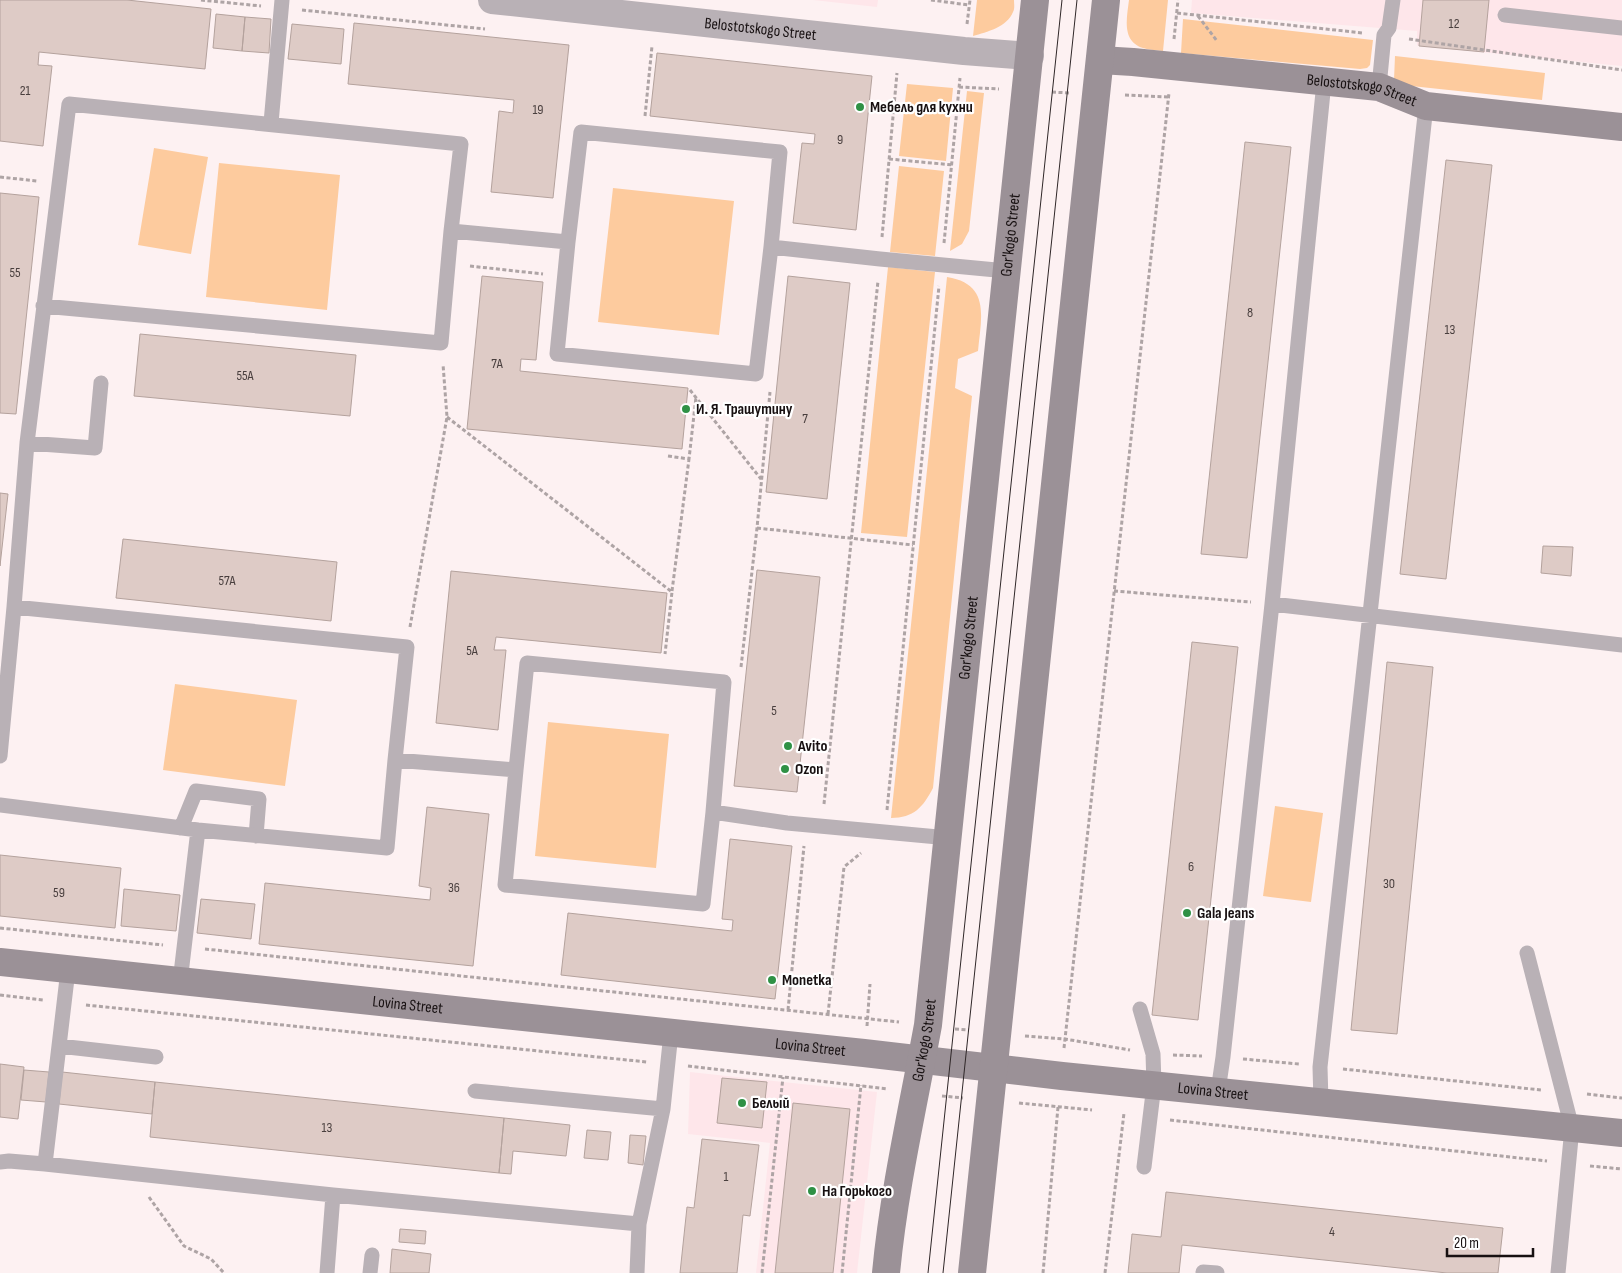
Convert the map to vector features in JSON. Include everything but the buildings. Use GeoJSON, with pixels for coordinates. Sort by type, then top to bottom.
{"type":"FeatureCollection","features":[{"type":"Feature","properties":{"kind":"main road","name":"Gor'kogo Street"},"geometry":{"type":"LineString","coordinates":[[886,1273],[890,1235],[914,1092],[928,1025],[1035,0]]}},
{"type":"Feature","properties":{"kind":"main road"},"geometry":{"type":"LineString","coordinates":[[972,1273],[1106,0]]}},
{"type":"Feature","properties":{"kind":"main road","name":"Belostotskogo Street"},"geometry":{"type":"LineString","coordinates":[[1100,60],[1379,88],[1426,106],[1622,127]]}},
{"type":"Feature","properties":{"kind":"main road","name":"Lovina Street"},"geometry":{"type":"LineString","coordinates":[[0,962],[1622,1134]]}},
{"type":"Feature","properties":{"kind":"street","name":"Belostotskogo Street"},"geometry":{"type":"LineString","coordinates":[[492,0],[612,6],[964,51],[1030,56]]}},
{"type":"Feature","properties":{"kind":"lane"},"geometry":{"type":"LineString","coordinates":[[271,123],[282,0]]}},
{"type":"Feature","properties":{"kind":"lane"},"geometry":{"type":"LineString","coordinates":[[1379,88],[1384,36],[1389,28],[1393,0]]}},
{"type":"Feature","properties":{"kind":"lane"},"geometry":{"type":"LineString","coordinates":[[1505,15],[1622,28]]}},
{"type":"Feature","properties":{"kind":"lane"},"geometry":{"type":"LineString","coordinates":[[1218,1091],[1272,604],[1324,82]]}},
{"type":"Feature","properties":{"kind":"lane"},"geometry":{"type":"LineString","coordinates":[[0,756],[27,443],[43,306],[69,104],[271,123],[461,144],[441,343],[43,306]]}},
{"type":"Feature","properties":{"kind":"lane"},"geometry":{"type":"LineString","coordinates":[[1321,1102],[1320,1066],[1426,106]]}},
{"type":"Feature","properties":{"kind":"lane"},"geometry":{"type":"LineString","coordinates":[[581,132],[780,152],[756,374],[557,354],[568,242],[581,132]]}},
{"type":"Feature","properties":{"kind":"lane"},"geometry":{"type":"LineString","coordinates":[[451,231],[568,242]]}},
{"type":"Feature","properties":{"kind":"lane"},"geometry":{"type":"LineString","coordinates":[[771,247],[1007,271]]}},
{"type":"Feature","properties":{"kind":"lane"},"geometry":{"type":"LineString","coordinates":[[27,443],[95,448],[102,383]]}},
{"type":"Feature","properties":{"kind":"lane"},"geometry":{"type":"LineString","coordinates":[[1272,604],[1622,645]]}},
{"type":"Feature","properties":{"kind":"lane"},"geometry":{"type":"LineString","coordinates":[[0,805],[198,830],[387,848],[407,647],[14,607]]}},
{"type":"Feature","properties":{"kind":"lane"},"geometry":{"type":"LineString","coordinates":[[527,663],[724,682],[703,904],[505,885],[516,770],[527,663]]}},
{"type":"Feature","properties":{"kind":"lane"},"geometry":{"type":"LineString","coordinates":[[395,760],[516,770]]}},
{"type":"Feature","properties":{"kind":"lane"},"geometry":{"type":"LineString","coordinates":[[181,828],[196,791],[259,799],[256,836]]}},
{"type":"Feature","properties":{"kind":"lane"},"geometry":{"type":"LineString","coordinates":[[712,812],[806,825],[948,838]]}},
{"type":"Feature","properties":{"kind":"lane"},"geometry":{"type":"LineString","coordinates":[[180,982],[198,830]]}},
{"type":"Feature","properties":{"kind":"lane"},"geometry":{"type":"LineString","coordinates":[[1527,953],[1572,1128],[1558,1273]]}},
{"type":"Feature","properties":{"kind":"lane"},"geometry":{"type":"LineString","coordinates":[[46,1164],[68,970]]}},
{"type":"Feature","properties":{"kind":"lane"},"geometry":{"type":"LineString","coordinates":[[1140,1009],[1153,1054],[1154,1085],[1144,1167]]}},
{"type":"Feature","properties":{"kind":"lane"},"geometry":{"type":"LineString","coordinates":[[636,1273],[639,1224],[663,1108],[671,1033]]}},
{"type":"Feature","properties":{"kind":"lane"},"geometry":{"type":"LineString","coordinates":[[59,1046],[156,1057]]}},
{"type":"Feature","properties":{"kind":"lane"},"geometry":{"type":"LineString","coordinates":[[475,1091],[663,1108]]}},
{"type":"Feature","properties":{"kind":"lane"},"geometry":{"type":"LineString","coordinates":[[0,1162],[9,1160],[333,1195],[639,1224]]}},
{"type":"Feature","properties":{"kind":"lane"},"geometry":{"type":"LineString","coordinates":[[327,1273],[333,1195]]}},
{"type":"Feature","properties":{"kind":"lane"},"geometry":{"type":"LineString","coordinates":[[370,1273],[372,1254]]}},
{"type":"Feature","properties":{"kind":"lane"},"geometry":{"type":"LineString","coordinates":[[1203,1273],[1217,1273]]}},
{"type":"Feature","properties":{"kind":"path"},"geometry":{"type":"LineString","coordinates":[[931,0],[969,5]]}},
{"type":"Feature","properties":{"kind":"path"},"geometry":{"type":"LineString","coordinates":[[828,1014],[844,867],[885,833],[941,264],[970,0]]}},
{"type":"Feature","properties":{"kind":"path"},"geometry":{"type":"LineString","coordinates":[[1065,1039],[1178,0]]}},
{"type":"Feature","properties":{"kind":"path"},"geometry":{"type":"LineString","coordinates":[[1198,16],[1218,44]]}},
{"type":"Feature","properties":{"kind":"path"},"geometry":{"type":"LineString","coordinates":[[642,138],[652,46]]}},
{"type":"Feature","properties":{"kind":"path"},"geometry":{"type":"LineString","coordinates":[[788,1010],[806,825],[825,803],[897,73]]}},
{"type":"Feature","properties":{"kind":"path"},"geometry":{"type":"LineString","coordinates":[[960,86],[1168,97]]}},
{"type":"Feature","properties":{"kind":"path"},"geometry":{"type":"LineString","coordinates":[[889,159],[953,165]]}},
{"type":"Feature","properties":{"kind":"path"},"geometry":{"type":"LineString","coordinates":[[0,177],[59,183]]}},
{"type":"Feature","properties":{"kind":"path"},"geometry":{"type":"LineString","coordinates":[[462,266],[564,276]]}},
{"type":"Feature","properties":{"kind":"path"},"geometry":{"type":"LineString","coordinates":[[407,647],[447,417],[441,343]]}},
{"type":"Feature","properties":{"kind":"path"},"geometry":{"type":"LineString","coordinates":[[671,365],[762,480]]}},
{"type":"Feature","properties":{"kind":"path"},"geometry":{"type":"LineString","coordinates":[[724,682],[740,668],[762,480],[772,375],[756,374]]}},
{"type":"Feature","properties":{"kind":"path"},"geometry":{"type":"LineString","coordinates":[[665,659],[696,397]]}},
{"type":"Feature","properties":{"kind":"path"},"geometry":{"type":"LineString","coordinates":[[447,417],[672,592]]}},
{"type":"Feature","properties":{"kind":"path"},"geometry":{"type":"LineString","coordinates":[[668,456],[689,459]]}},
{"type":"Feature","properties":{"kind":"path"},"geometry":{"type":"LineString","coordinates":[[757,528],[913,545]]}},
{"type":"Feature","properties":{"kind":"path"},"geometry":{"type":"LineString","coordinates":[[1114,591],[1272,604]]}},
{"type":"Feature","properties":{"kind":"path"},"geometry":{"type":"LineString","coordinates":[[0,928],[828,1014],[997,1034],[1065,1039],[1153,1054],[1223,1057],[1320,1066],[1622,1098]]}},
{"type":"Feature","properties":{"kind":"path"},"geometry":{"type":"LineString","coordinates":[[0,995],[668,1064],[990,1101],[1096,1110]]}},
{"type":"Feature","properties":{"kind":"path"},"geometry":{"type":"LineString","coordinates":[[762,1273],[783,1077]]}},
{"type":"Feature","properties":{"kind":"path"},"geometry":{"type":"LineString","coordinates":[[842,1273],[861,1086]]}},
{"type":"Feature","properties":{"kind":"path"},"geometry":{"type":"LineString","coordinates":[[1043,1273],[1058,1107]]}},
{"type":"Feature","properties":{"kind":"path"},"geometry":{"type":"LineString","coordinates":[[1114,1112],[1150,1118],[1622,1169]]}},
{"type":"Feature","properties":{"kind":"path"},"geometry":{"type":"LineString","coordinates":[[1105,1273],[1124,1113]]}},
{"type":"Feature","properties":{"kind":"path"},"geometry":{"type":"LineString","coordinates":[[131,1173],[184,1246],[211,1259],[224,1273]]}},
{"type":"Feature","properties":{"kind":"shaded area"},"geometry":{"type":"Polygon","coordinates":[[[813,0],[878,0],[877,7],[813,0]]]}},
{"type":"Feature","properties":{"kind":"shaded area"},"geometry":{"type":"Polygon","coordinates":[[[977,0],[1014,0],[1014,11],[1006,22],[990,31],[973,36],[977,0]]]}},
{"type":"Feature","properties":{"kind":"shaded area"},"geometry":{"type":"Polygon","coordinates":[[[1129,0],[1168,0],[1163,51],[1143,48],[1131,40],[1127,28],[1129,0]]]}},
{"type":"Feature","properties":{"kind":"shaded area"},"geometry":{"type":"Polygon","coordinates":[[[1192,0],[1622,0],[1622,66],[1419,46],[1417,45],[1417,31],[1191,13],[1192,0]]]}},
{"type":"Feature","properties":{"kind":"shaded area"},"geometry":{"type":"Polygon","coordinates":[[[1183,19],[1373,40],[1370,65],[1367,68],[1360,69],[1181,53],[1183,19]]]}},
{"type":"Feature","properties":{"kind":"shaded area"},"geometry":{"type":"Polygon","coordinates":[[[1395,56],[1545,73],[1542,100],[1402,85],[1394,80],[1395,56]]]}},
{"type":"Feature","properties":{"kind":"shaded area"},"geometry":{"type":"Polygon","coordinates":[[[907,84],[953,88],[946,161],[899,156],[907,84]]]}},
{"type":"Feature","properties":{"kind":"shaded area"},"geometry":{"type":"Polygon","coordinates":[[[967,91],[984,93],[969,231],[962,244],[950,251],[967,91]]]}},
{"type":"Feature","properties":{"kind":"shaded area"},"geometry":{"type":"Polygon","coordinates":[[[154,148],[208,157],[191,254],[138,245],[154,148]]]}},
{"type":"Feature","properties":{"kind":"shaded area"},"geometry":{"type":"Polygon","coordinates":[[[219,163],[340,175],[327,310],[206,297],[219,163]]]}},
{"type":"Feature","properties":{"kind":"shaded area"},"geometry":{"type":"Polygon","coordinates":[[[899,166],[944,171],[935,256],[890,252],[899,166]]]}},
{"type":"Feature","properties":{"kind":"shaded area"},"geometry":{"type":"Polygon","coordinates":[[[613,188],[734,201],[719,335],[598,322],[613,188]]]}},
{"type":"Feature","properties":{"kind":"shaded area"},"geometry":{"type":"Polygon","coordinates":[[[888,267],[935,272],[907,537],[861,533],[888,267]]]}},
{"type":"Feature","properties":{"kind":"shaded area"},"geometry":{"type":"Polygon","coordinates":[[[947,277],[961,281],[971,287],[977,295],[980,304],[981,327],[978,351],[958,359],[955,388],[972,396],[933,788],[921,806],[912,814],[891,818],[947,277]]]}},
{"type":"Feature","properties":{"kind":"shaded area"},"geometry":{"type":"Polygon","coordinates":[[[175,684],[297,700],[285,786],[163,770],[175,684]]]}},
{"type":"Feature","properties":{"kind":"shaded area"},"geometry":{"type":"Polygon","coordinates":[[[548,722],[669,734],[656,868],[535,856],[548,722]]]}},
{"type":"Feature","properties":{"kind":"shaded area"},"geometry":{"type":"Polygon","coordinates":[[[1275,806],[1323,813],[1311,902],[1263,896],[1275,806]]]}},
{"type":"Feature","properties":{"kind":"shaded area"},"geometry":{"type":"Polygon","coordinates":[[[690,1072],[877,1092],[857,1273],[756,1273],[770,1143],[688,1134],[690,1072]]]}},
{"type":"Feature","properties":{"kind":"tram line"},"geometry":{"type":"LineString","coordinates":[[928,1273],[1062,0]]}},
{"type":"Feature","properties":{"kind":"tram line"},"geometry":{"type":"LineString","coordinates":[[943,1273],[1077,0]]}},
{"type":"Feature","properties":{"kind":"place","name":"Мебель для кухни"},"geometry":{"type":"Point","coordinates":[860,107]}},
{"type":"Feature","properties":{"kind":"place","name":"И. Я. Трашутину"},"geometry":{"type":"Point","coordinates":[686,409]}},
{"type":"Feature","properties":{"kind":"place","name":"Avito"},"geometry":{"type":"Point","coordinates":[788,746]}},
{"type":"Feature","properties":{"kind":"place","name":"Ozon"},"geometry":{"type":"Point","coordinates":[785,769]}},
{"type":"Feature","properties":{"kind":"place","name":"Gala Jeans"},"geometry":{"type":"Point","coordinates":[1187,913]}},
{"type":"Feature","properties":{"kind":"place","name":"Monetka"},"geometry":{"type":"Point","coordinates":[772,980]}},
{"type":"Feature","properties":{"kind":"place","name":"Белый"},"geometry":{"type":"Point","coordinates":[742,1103]}},
{"type":"Feature","properties":{"kind":"place","name":"На Горького"},"geometry":{"type":"Point","coordinates":[812,1191]}}]}
